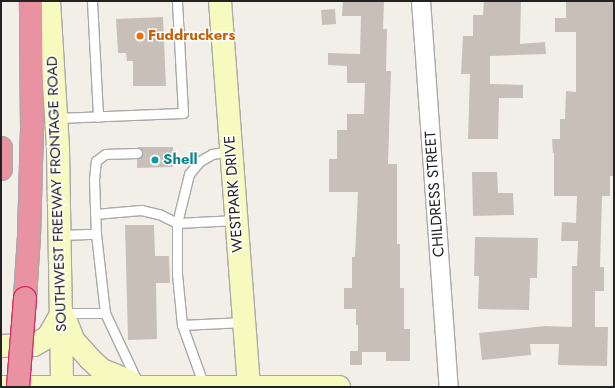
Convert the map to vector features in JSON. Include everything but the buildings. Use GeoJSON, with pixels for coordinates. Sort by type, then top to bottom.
{"type":"FeatureCollection","features":[{"type":"Feature","properties":{"kind":"highway"},"geometry":{"type":"LineString","coordinates":[[18,387],[29,236],[31,136],[30,1]]}},
{"type":"Feature","properties":{"kind":"highway"},"geometry":{"type":"LineString","coordinates":[[1,148],[1,169]]}},
{"type":"Feature","properties":{"kind":"main road","name":"SOUTHWEST FREEWAY FRONTAGE ROAD"},"geometry":{"type":"LineString","coordinates":[[49,1],[56,118],[60,235],[62,386]]}},
{"type":"Feature","properties":{"kind":"main road","name":"WESTPARK DRIVE"},"geometry":{"type":"LineString","coordinates":[[220,1],[248,386]]}},
{"type":"Feature","properties":{"kind":"main road"},"geometry":{"type":"LineString","coordinates":[[1,346],[34,345],[48,337],[62,312]]}},
{"type":"Feature","properties":{"kind":"main road"},"geometry":{"type":"LineString","coordinates":[[62,312],[74,341],[90,359],[102,370],[139,386]]}},
{"type":"Feature","properties":{"kind":"main road"},"geometry":{"type":"LineString","coordinates":[[1,387],[339,387]]}},
{"type":"Feature","properties":{"kind":"street","name":"CHILDRESS STREET"},"geometry":{"type":"LineString","coordinates":[[421,1],[449,387]]}},
{"type":"Feature","properties":{"kind":"lane"},"geometry":{"type":"LineString","coordinates":[[92,1],[98,117]]}},
{"type":"Feature","properties":{"kind":"lane"},"geometry":{"type":"LineString","coordinates":[[56,118],[183,112],[177,1]]}},
{"type":"Feature","properties":{"kind":"lane"},"geometry":{"type":"LineString","coordinates":[[204,386],[182,325],[177,274],[177,223],[189,174],[200,161],[212,154],[231,151]]}},
{"type":"Feature","properties":{"kind":"lane"},"geometry":{"type":"LineString","coordinates":[[137,153],[106,154],[96,161],[94,179],[96,234],[105,313],[139,386]]}},
{"type":"Feature","properties":{"kind":"lane"},"geometry":{"type":"LineString","coordinates":[[95,214],[141,210],[159,214],[177,223],[236,220]]}},
{"type":"Feature","properties":{"kind":"lane"},"geometry":{"type":"LineString","coordinates":[[60,235],[96,234]]}},
{"type":"Feature","properties":{"kind":"lane"},"geometry":{"type":"LineString","coordinates":[[62,312],[105,313]]}},
{"type":"Feature","properties":{"kind":"lane"},"geometry":{"type":"LineString","coordinates":[[182,325],[244,322]]}},
{"type":"Feature","properties":{"kind":"place","name":"Fuddruckers"},"geometry":{"type":"Point","coordinates":[140,36]}},
{"type":"Feature","properties":{"kind":"place","name":"Shell"},"geometry":{"type":"Point","coordinates":[155,160]}}]}
